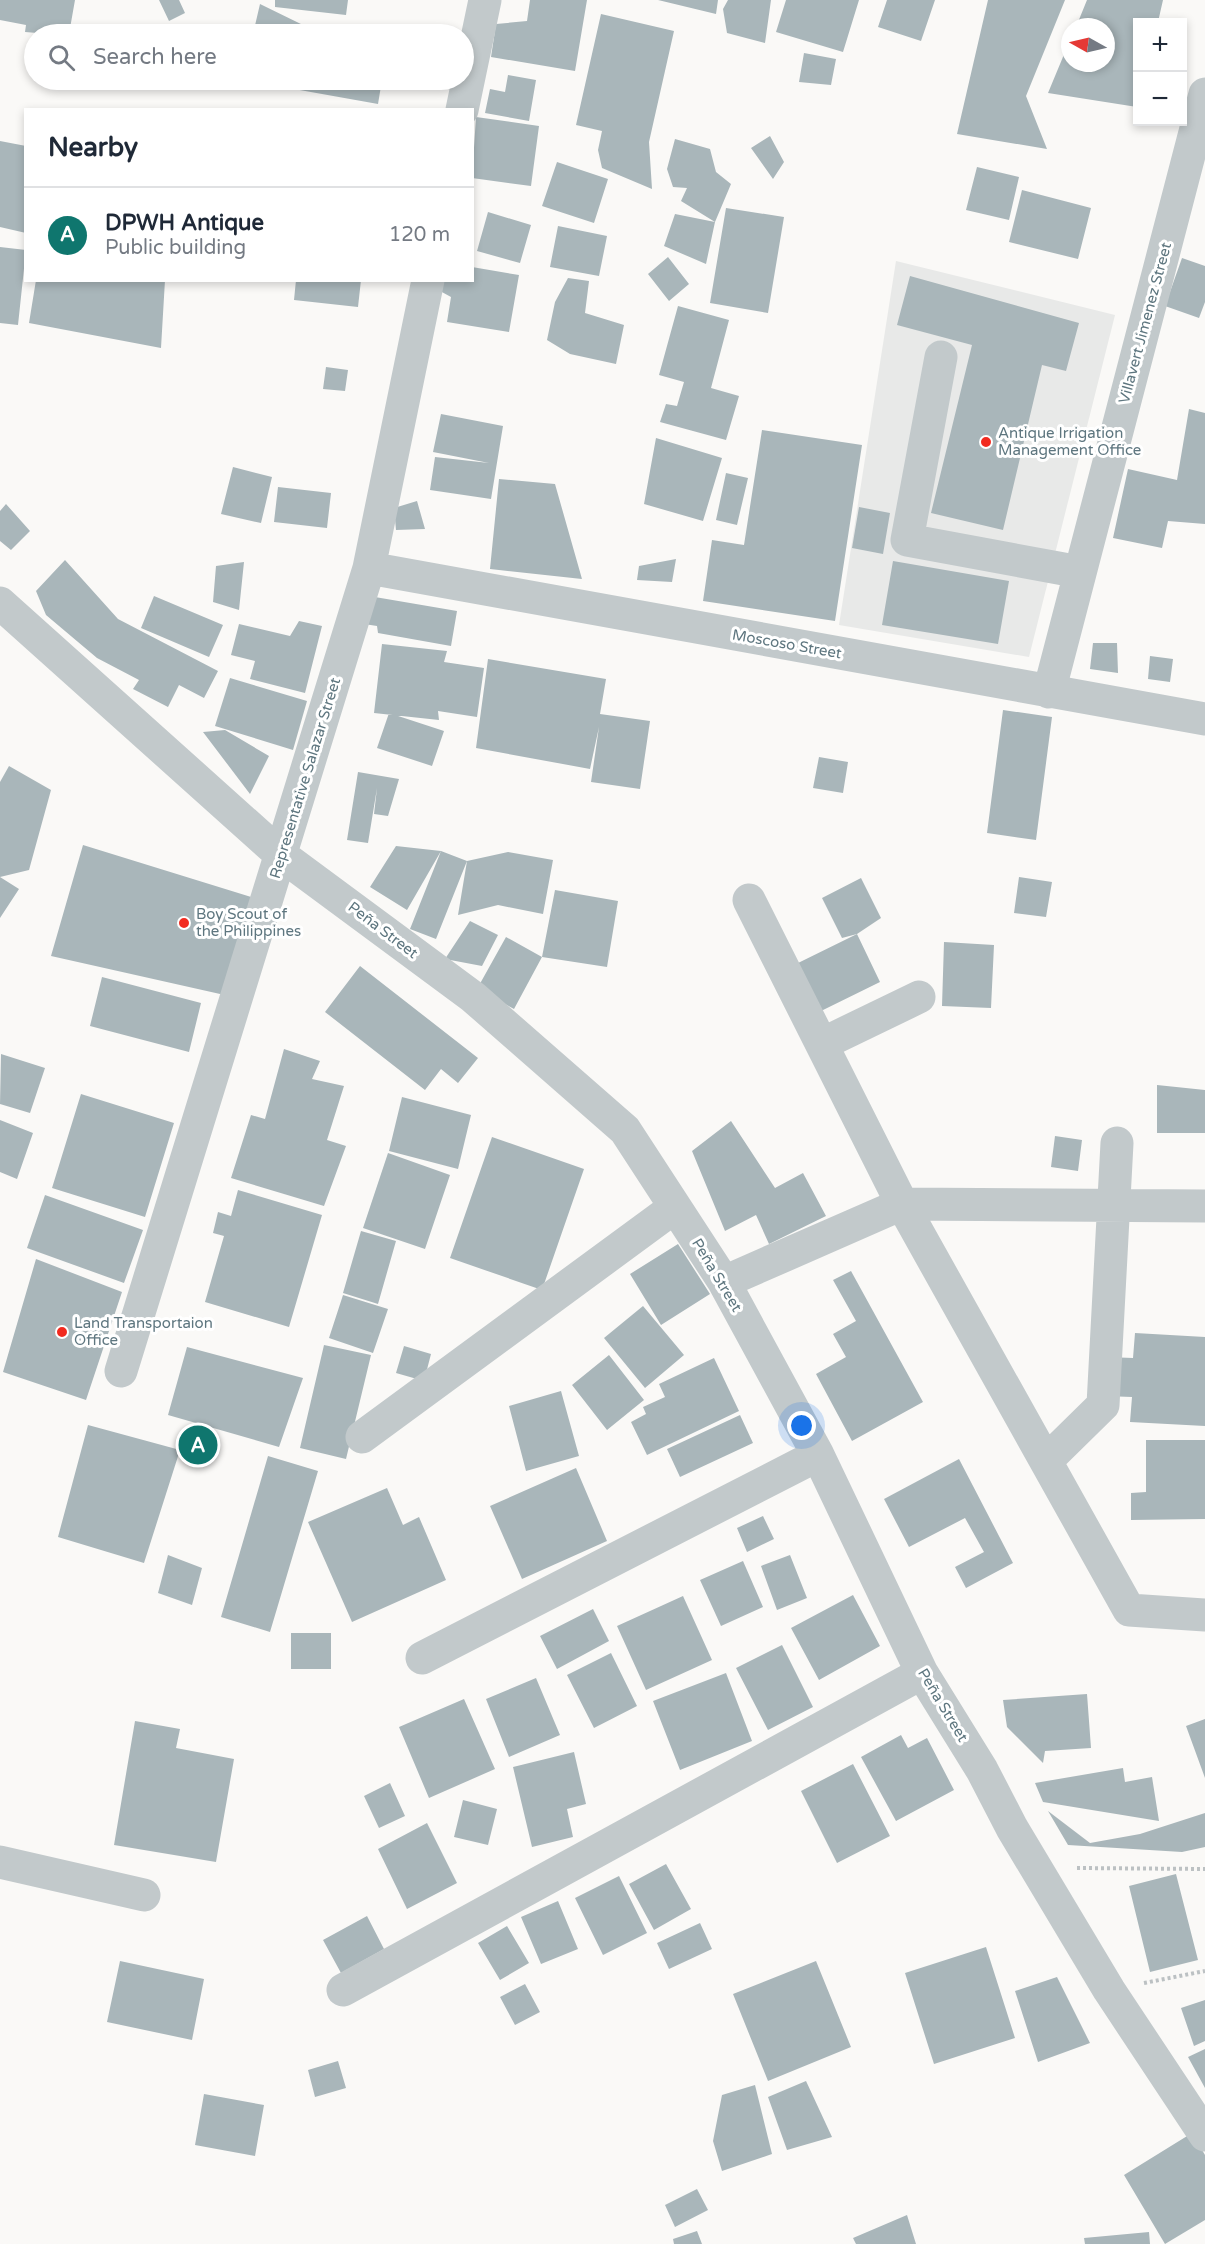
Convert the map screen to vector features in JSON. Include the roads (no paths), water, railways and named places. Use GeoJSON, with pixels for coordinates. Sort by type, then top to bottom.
{"type":"FeatureCollection","features":[{"type":"Feature","properties":{"kind":"street"},"geometry":{"type":"LineString","coordinates":[[474,53],[485,0]]}},
{"type":"Feature","properties":{"kind":"street"},"geometry":{"type":"LineString","coordinates":[[462,108],[466,90]]}},
{"type":"Feature","properties":{"kind":"street","name":"Villavert Jimenez Street"},"geometry":{"type":"LineString","coordinates":[[1049,692],[1205,94]]}},
{"type":"Feature","properties":{"kind":"street","name":"Representative Salazar Street"},"geometry":{"type":"LineString","coordinates":[[121,1371],[369,568],[428,282]]}},
{"type":"Feature","properties":{"kind":"street"},"geometry":{"type":"LineString","coordinates":[[941,357],[907,540],[1080,572]]}},
{"type":"Feature","properties":{"kind":"street","name":"Moscoso Street"},"geometry":{"type":"LineString","coordinates":[[369,568],[1205,719]]}},
{"type":"Feature","properties":{"kind":"street","name":"Peña Street"},"geometry":{"type":"LineString","coordinates":[[0,603],[282,855],[473,997],[626,1130],[724,1282],[818,1455],[922,1673],[982,1770],[1036,1868],[1109,1990],[1205,2135]]}},
{"type":"Feature","properties":{"kind":"street"},"geometry":{"type":"LineString","coordinates":[[749,900],[902,1204],[1129,1610],[1205,1615]]}},
{"type":"Feature","properties":{"kind":"street"},"geometry":{"type":"LineString","coordinates":[[822,1044],[919,997]]}},
{"type":"Feature","properties":{"kind":"street"},"geometry":{"type":"LineString","coordinates":[[1046,1461],[1104,1406],[1117,1143]]}},
{"type":"Feature","properties":{"kind":"street"},"geometry":{"type":"LineString","coordinates":[[724,1282],[902,1204],[1205,1206]]}},
{"type":"Feature","properties":{"kind":"street"},"geometry":{"type":"LineString","coordinates":[[362,1437],[675,1208]]}},
{"type":"Feature","properties":{"kind":"street"},"geometry":{"type":"LineString","coordinates":[[422,1658],[818,1455]]}},
{"type":"Feature","properties":{"kind":"street"},"geometry":{"type":"LineString","coordinates":[[343,1990],[922,1673]]}},
{"type":"Feature","properties":{"kind":"street"},"geometry":{"type":"LineString","coordinates":[[0,1862],[144,1895]]}},
{"type":"Feature","properties":{"kind":"place","name":"Antique Irrigation Management Office"},"geometry":{"type":"Point","coordinates":[986,442]}},
{"type":"Feature","properties":{"kind":"place","name":"Boy Scout of the Philippines"},"geometry":{"type":"Point","coordinates":[184,923]}},
{"type":"Feature","properties":{"kind":"place","name":"Land Transportaion Office"},"geometry":{"type":"Point","coordinates":[62,1332]}},
{"type":"Feature","properties":{"kind":"place","name":"DPWH Antique"},"geometry":{"type":"Point","coordinates":[198,1445]}}]}
